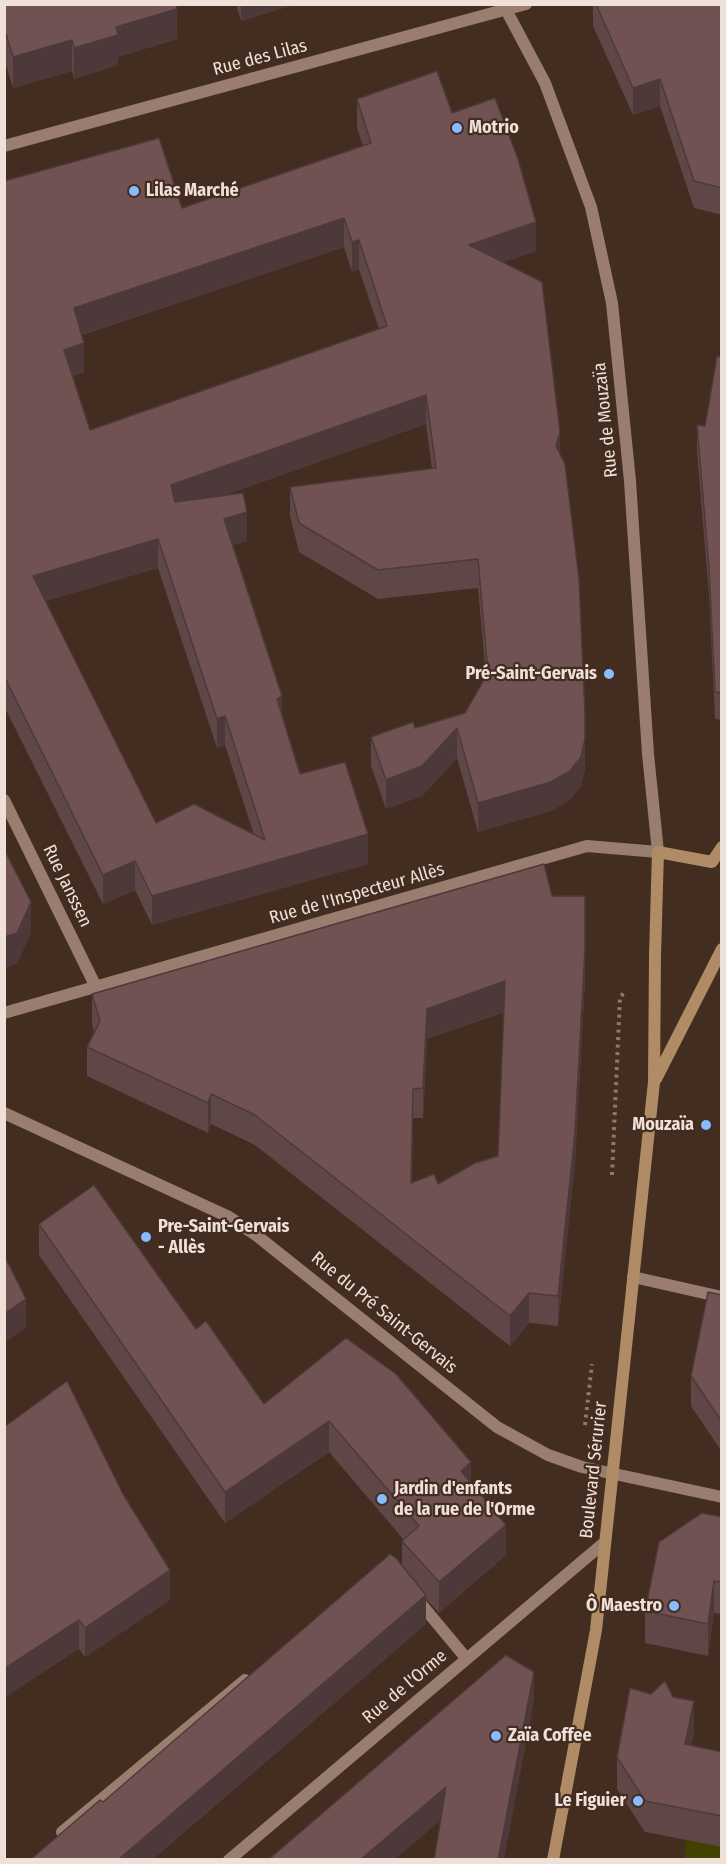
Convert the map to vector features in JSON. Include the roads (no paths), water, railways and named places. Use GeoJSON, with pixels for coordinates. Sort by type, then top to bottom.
{"type":"FeatureCollection","features":[{"type":"Feature","properties":{"kind":"street","name":"Rue des Lilas"},"geometry":{"type":"LineString","coordinates":[[4,146],[505,7],[526,4]]}},
{"type":"Feature","properties":{"kind":"street","name":"Rue de Mouzaïa"},"geometry":{"type":"LineString","coordinates":[[505,7],[545,83],[591,207],[612,303],[630,481],[648,754],[658,852]]}},
{"type":"Feature","properties":{"kind":"street","name":"Rue Janssen"},"geometry":{"type":"LineString","coordinates":[[4,800],[96,987]]}},
{"type":"Feature","properties":{"kind":"street","name":"Rue de l'Inspecteur Allès"},"geometry":{"type":"LineString","coordinates":[[4,1013],[587,846],[658,852],[717,865]]}},
{"type":"Feature","properties":{"kind":"street"},"geometry":{"type":"LineString","coordinates":[[717,865],[722,847]]}},
{"type":"Feature","properties":{"kind":"street","name":"Boulevard Sérurier"},"geometry":{"type":"LineString","coordinates":[[553,1860],[596,1630],[654,1082],[658,852]]}},
{"type":"Feature","properties":{"kind":"street","name":"Boulevard Sérurier"},"geometry":{"type":"LineString","coordinates":[[654,1082],[722,949]]}},
{"type":"Feature","properties":{"kind":"street","name":"Rue du Pré Saint-Gervais"},"geometry":{"type":"LineString","coordinates":[[4,1113],[229,1217],[256,1235],[497,1427],[548,1455],[582,1467],[722,1497]]}},
{"type":"Feature","properties":{"kind":"street"},"geometry":{"type":"LineString","coordinates":[[633,1277],[722,1297]]}},
{"type":"Feature","properties":{"kind":"street","name":"Rue de l'Orme"},"geometry":{"type":"LineString","coordinates":[[229,1860],[605,1542]]}},
{"type":"Feature","properties":{"kind":"street"},"geometry":{"type":"LineString","coordinates":[[409,1590],[466,1658]]}},
{"type":"Feature","properties":{"kind":"street"},"geometry":{"type":"LineString","coordinates":[[62,1832],[252,1674]]}},
{"type":"Feature","properties":{"kind":"place","name":"Motrio"},"geometry":{"type":"Point","coordinates":[457,128]}},
{"type":"Feature","properties":{"kind":"place","name":"Lilas Marché"},"geometry":{"type":"Point","coordinates":[134,191]}},
{"type":"Feature","properties":{"kind":"place","name":"Pré-Saint-Gervais"},"geometry":{"type":"Point","coordinates":[609,674]}},
{"type":"Feature","properties":{"kind":"place","name":"Mouzaïa"},"geometry":{"type":"Point","coordinates":[706,1125]}},
{"type":"Feature","properties":{"kind":"place","name":"Pre-Saint-Gervais - Allès"},"geometry":{"type":"Point","coordinates":[146,1237]}},
{"type":"Feature","properties":{"kind":"place","name":"Jardin d'enfants de la rue de l'Orme"},"geometry":{"type":"Point","coordinates":[382,1499]}},
{"type":"Feature","properties":{"kind":"place","name":"Ô Maestro"},"geometry":{"type":"Point","coordinates":[674,1606]}},
{"type":"Feature","properties":{"kind":"place","name":"Zaïa Coffee"},"geometry":{"type":"Point","coordinates":[496,1736]}},
{"type":"Feature","properties":{"kind":"place","name":"Le Figuier"},"geometry":{"type":"Point","coordinates":[638,1801]}}]}
